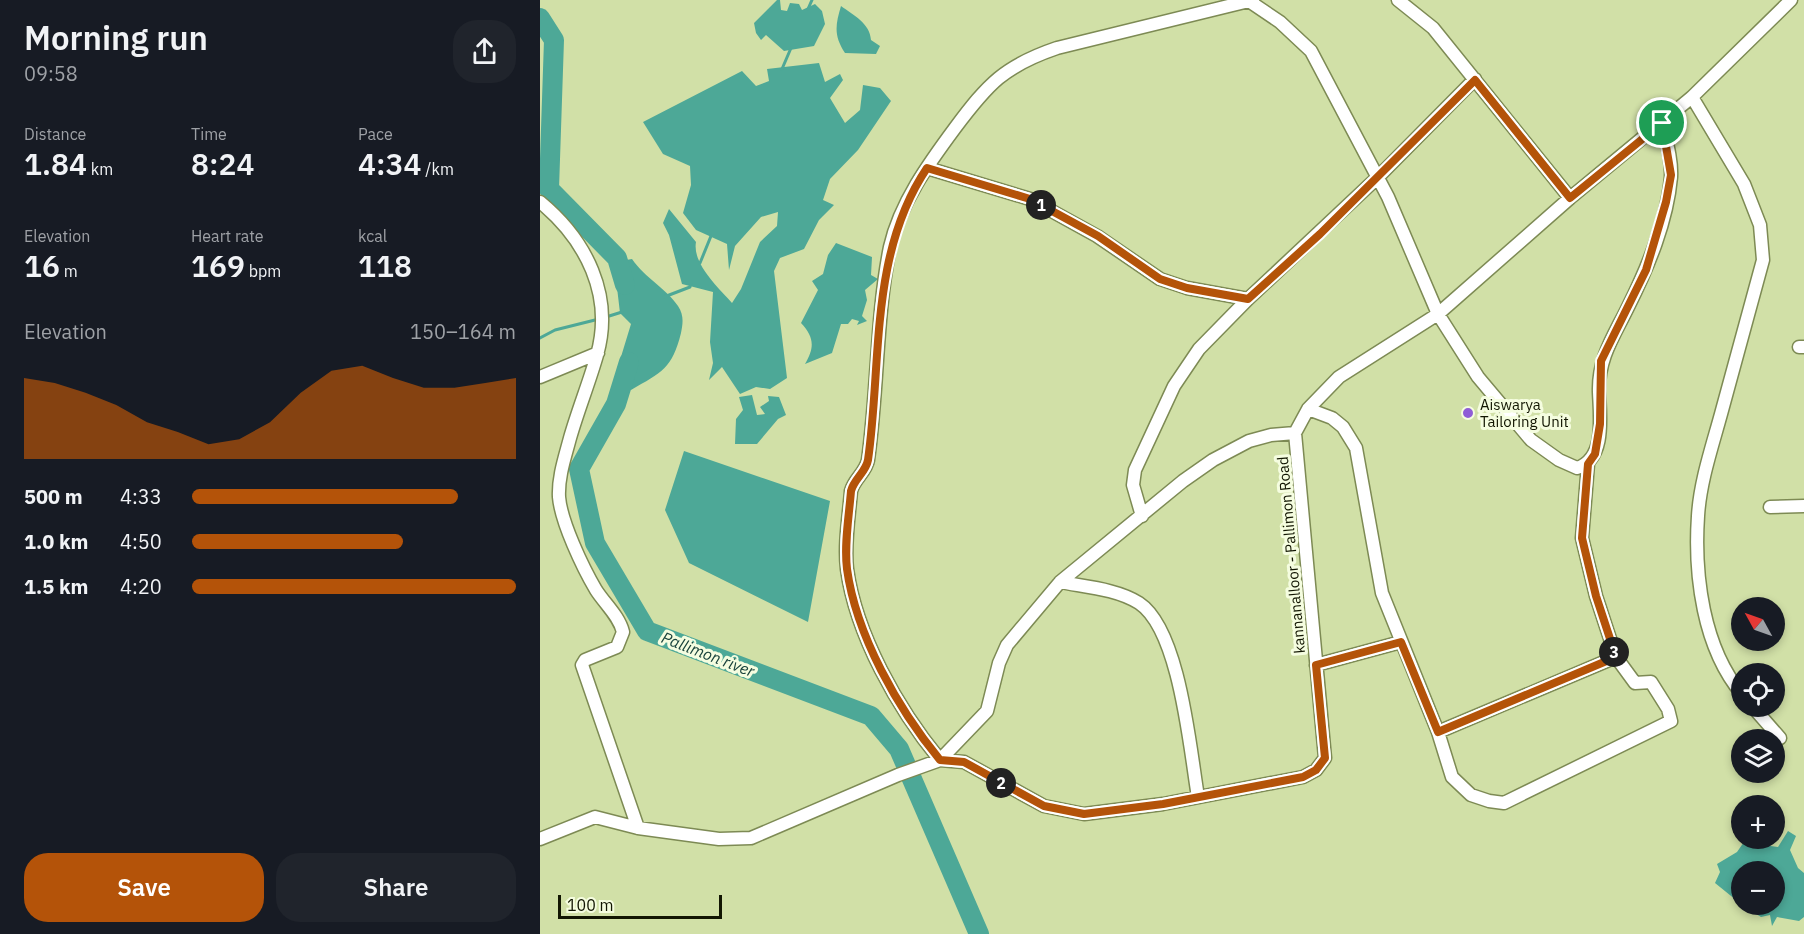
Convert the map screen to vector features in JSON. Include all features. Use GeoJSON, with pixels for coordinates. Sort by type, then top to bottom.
{"type":"FeatureCollection","features":[{"type":"Feature","properties":{"kind":"street"},"geometry":{"type":"LineString","coordinates":[[934,761],[866,636],[853,602],[847,566],[851,491],[853,483],[868,463],[877,350],[891,246],[902,214],[927,168],[975,102],[1004,72],[1026,58],[1057,48],[1251,0],[1280,22],[1311,51],[1378,177],[1438,314],[1478,377],[1524,433],[1559,460],[1577,468],[1588,464]]}},
{"type":"Feature","properties":{"kind":"street"},"geometry":{"type":"LineString","coordinates":[[1398,0],[1433,28],[1570,198]]}},
{"type":"Feature","properties":{"kind":"street"},"geometry":{"type":"LineString","coordinates":[[540,839],[595,817],[638,828],[719,839],[751,838],[934,761],[987,711],[999,663],[1008,645],[1060,582],[1183,481],[1213,460],[1248,441],[1271,435],[1295,433],[1308,409],[1339,377],[1438,314],[1570,198],[1692,97],[1791,0]]}},
{"type":"Feature","properties":{"kind":"street"},"geometry":{"type":"LineString","coordinates":[[1143,516],[1133,485],[1135,470],[1160,414],[1188,363],[1248,299],[1378,177],[1475,80]]}},
{"type":"Feature","properties":{"kind":"street"},"geometry":{"type":"LineString","coordinates":[[1692,97],[1744,184],[1760,225],[1763,260],[1706,470],[1698,516],[1700,589],[1716,650],[1731,681]]}},
{"type":"Feature","properties":{"kind":"street"},"geometry":{"type":"LineString","coordinates":[[1308,409],[1332,418],[1343,427],[1356,448],[1382,593],[1438,732],[1452,777],[1461,787],[1471,795],[1504,803],[1671,721],[1668,709],[1652,682],[1635,683],[1616,657],[1596,596],[1582,538],[1588,464],[1595,454],[1600,424],[1601,361],[1646,270],[1666,202],[1671,175],[1662,123]]}},
{"type":"Feature","properties":{"kind":"street"},"geometry":{"type":"LineString","coordinates":[[927,168],[1030,199],[1098,236],[1160,279],[1187,288],[1248,299]]}},
{"type":"Feature","properties":{"kind":"street"},"geometry":{"type":"LineString","coordinates":[[540,202],[574,235],[590,261],[598,281],[601,324],[597,353],[561,471],[559,497],[565,520],[596,589],[624,632],[616,647],[610,652],[585,660],[582,665],[638,828]]}},
{"type":"Feature","properties":{"kind":"street"},"geometry":{"type":"LineString","coordinates":[[540,377],[597,353]]}},
{"type":"Feature","properties":{"kind":"street","name":"kannanalloor - Pallimon Road"},"geometry":{"type":"LineString","coordinates":[[934,761],[964,762],[1044,806],[1084,814],[1198,797],[1303,777],[1316,770],[1325,758],[1295,433]]}},
{"type":"Feature","properties":{"kind":"street"},"geometry":{"type":"LineString","coordinates":[[1770,507],[1804,506]]}},
{"type":"Feature","properties":{"kind":"street"},"geometry":{"type":"LineString","coordinates":[[1060,582],[1121,594],[1141,604],[1158,621],[1174,662],[1198,797]]}},
{"type":"Feature","properties":{"kind":"street"},"geometry":{"type":"LineString","coordinates":[[1316,665],[1401,642]]}},
{"type":"Feature","properties":{"kind":"street"},"geometry":{"type":"LineString","coordinates":[[1438,732],[1616,657]]}},
{"type":"Feature","properties":{"kind":"street"},"geometry":{"type":"LineString","coordinates":[[1762,717],[1772,729]]}},
{"type":"Feature","properties":{"kind":"water"},"geometry":{"type":"Polygon","coordinates":[[[777,0],[780,0],[781,10],[787,11],[790,3],[799,4],[802,10],[815,4],[822,11],[825,24],[814,46],[784,51],[766,35],[761,40],[756,33],[754,23],[777,0]]]}},
{"type":"Feature","properties":{"kind":"water"},"geometry":{"type":"Polygon","coordinates":[[[841,6],[856,16],[868,29],[871,40],[880,46],[876,54],[845,53],[837,31],[841,6]]]}},
{"type":"Feature","properties":{"kind":"water"},"geometry":{"type":"Polygon","coordinates":[[[819,63],[825,82],[840,74],[843,80],[830,98],[845,123],[860,110],[863,85],[880,88],[891,101],[858,150],[830,179],[823,200],[834,205],[819,220],[804,249],[780,258],[774,271],[787,378],[770,389],[756,387],[740,394],[722,367],[709,380],[713,363],[710,342],[713,292],[682,284],[669,235],[663,223],[669,209],[696,242],[698,259],[702,267],[732,303],[741,289],[760,242],[777,226],[778,212],[761,217],[735,246],[729,270],[727,244],[696,230],[683,213],[691,185],[690,166],[663,154],[643,122],[742,71],[756,86],[769,81],[767,69],[819,63]]]}},
{"type":"Feature","properties":{"kind":"water"},"geometry":{"type":"Polygon","coordinates":[[[836,243],[872,257],[871,275],[878,279],[865,290],[867,300],[862,316],[867,321],[857,325],[859,321],[852,319],[848,324],[841,324],[832,353],[805,364],[812,342],[809,333],[801,323],[818,290],[812,281],[823,274],[828,255],[836,243]]]}},
{"type":"Feature","properties":{"kind":"water"},"geometry":{"type":"Polygon","coordinates":[[[632,259],[678,306],[683,322],[678,345],[669,362],[658,374],[631,390],[613,383],[631,324],[620,313],[614,262],[632,259]]]}},
{"type":"Feature","properties":{"kind":"water"},"geometry":{"type":"Polygon","coordinates":[[[752,395],[757,415],[765,414],[760,407],[769,401],[768,396],[779,397],[786,415],[778,419],[757,444],[735,444],[736,419],[743,410],[739,397],[752,395]]]}},
{"type":"Feature","properties":{"kind":"water"},"geometry":{"type":"Polygon","coordinates":[[[684,451],[830,501],[808,622],[689,563],[665,510],[684,451]]]}},
{"type":"Feature","properties":{"kind":"water"},"geometry":{"type":"Polygon","coordinates":[[[1788,831],[1796,836],[1790,850],[1798,868],[1804,873],[1804,917],[1799,921],[1777,917],[1772,926],[1770,915],[1785,915],[1785,861],[1731,861],[1731,896],[1715,883],[1720,872],[1717,864],[1739,849],[1785,849],[1785,836],[1788,831]]]}},
{"type":"Feature","properties":{"kind":"waterway"},"geometry":{"type":"LineString","coordinates":[[808,9],[812,0]]}},
{"type":"Feature","properties":{"kind":"waterway","name":"Pallimon river"},"geometry":{"type":"LineString","coordinates":[[540,18],[554,40],[549,189],[617,258],[625,285]]}},
{"type":"Feature","properties":{"kind":"waterway"},"geometry":{"type":"LineString","coordinates":[[782,69],[791,48]]}},
{"type":"Feature","properties":{"kind":"waterway"},"geometry":{"type":"LineString","coordinates":[[700,263],[711,236]]}},
{"type":"Feature","properties":{"kind":"waterway"},"geometry":{"type":"LineString","coordinates":[[664,297],[690,287],[691,282]]}},
{"type":"Feature","properties":{"kind":"waterway"},"geometry":{"type":"LineString","coordinates":[[606,317],[622,312]]}},
{"type":"Feature","properties":{"kind":"waterway"},"geometry":{"type":"LineString","coordinates":[[540,338],[555,330],[599,319]]}},
{"type":"Feature","properties":{"kind":"waterway","name":"Pallimon river"},"geometry":{"type":"LineString","coordinates":[[629,362],[616,404],[579,469],[595,543],[647,631],[871,716],[899,749],[979,934]]}},
{"type":"Feature","properties":{"kind":"place","name":"Aiswarya Tailoring Unit"},"geometry":{"type":"Point","coordinates":[1468,413]}},
{"type":"Feature","properties":{"kind":"route"},"geometry":{"type":"LineString","coordinates":[[1475,80],[1570,198],[1662,123],[1671,175],[1666,202],[1646,270],[1601,361],[1600,424],[1595,454],[1588,464],[1582,538],[1596,596],[1616,657],[1438,732],[1401,642],[1316,665],[1325,758],[1316,770],[1303,777],[1163,804],[1084,814],[1044,806],[964,762],[940,760],[913,724],[866,636],[853,602],[847,566],[851,491],[853,483],[868,463],[877,350],[891,246],[902,214],[916,184],[927,168],[990,185],[1030,199],[1098,236],[1160,279],[1187,288],[1248,299],[1320,234],[1475,80]]}}]}
